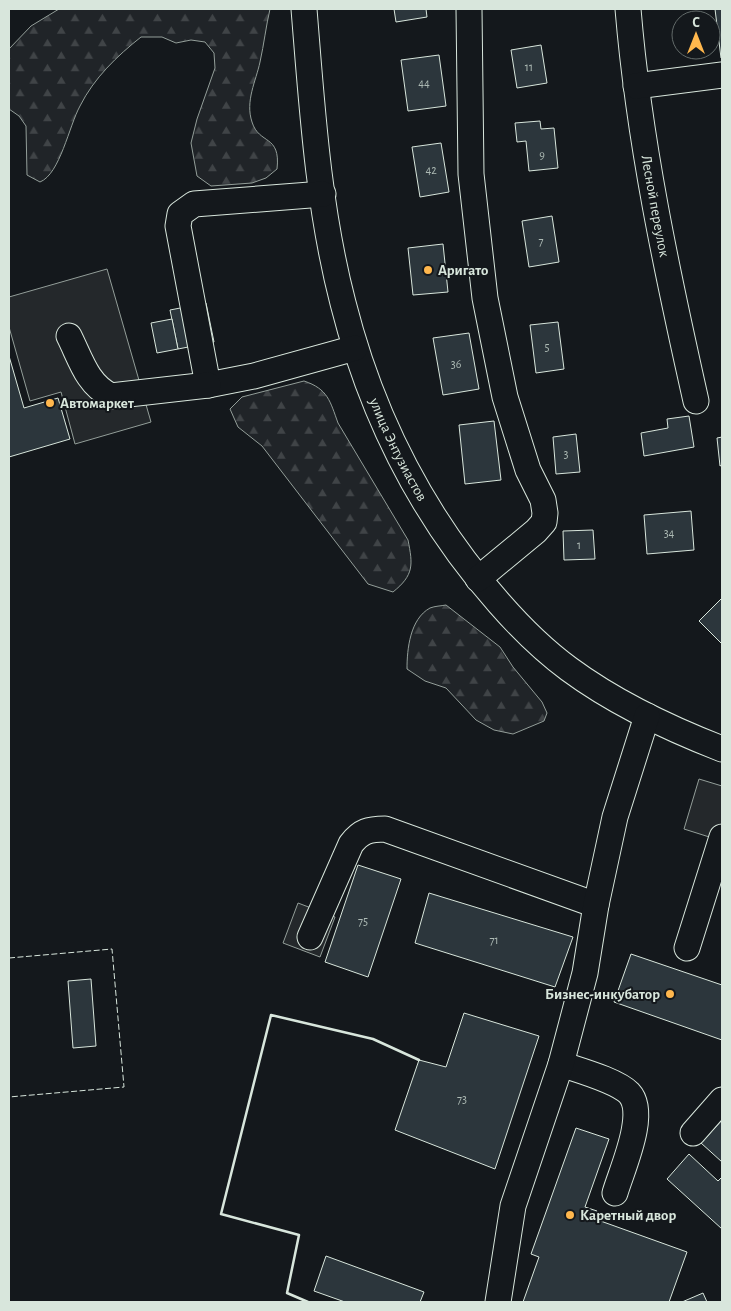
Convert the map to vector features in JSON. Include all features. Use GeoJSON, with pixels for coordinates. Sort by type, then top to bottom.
{"type":"FeatureCollection","features":[{"type":"Feature","properties":{"kind":"street","name":"улица Энтузиастов"},"geometry":{"type":"LineString","coordinates":[[304,9],[323,194],[335,270],[355,348],[368,389],[386,431],[408,472],[451,543],[478,579],[525,630],[567,668],[599,690],[647,716],[722,749]]}},
{"type":"Feature","properties":{"kind":"street"},"geometry":{"type":"LineString","coordinates":[[469,9],[471,174],[485,298],[505,397],[528,470],[542,500],[545,513],[544,522],[536,531],[478,579]]}},
{"type":"Feature","properties":{"kind":"street","name":"Лесной переулок"},"geometry":{"type":"LineString","coordinates":[[628,9],[636,86],[665,261],[696,401]]}},
{"type":"Feature","properties":{"kind":"street"},"geometry":{"type":"LineString","coordinates":[[636,86],[722,75]]}},
{"type":"Feature","properties":{"kind":"street"},"geometry":{"type":"LineString","coordinates":[[208,384],[178,226],[180,214],[194,204],[323,194]]}},
{"type":"Feature","properties":{"kind":"street"},"geometry":{"type":"LineString","coordinates":[[69,336],[90,379],[98,390],[111,396],[208,384],[254,376],[355,348]]}},
{"type":"Feature","properties":{"kind":"street"},"geometry":{"type":"LineString","coordinates":[[498,1302],[514,1206],[561,1064],[584,973],[615,817],[647,716]]}},
{"type":"Feature","properties":{"kind":"street"},"geometry":{"type":"LineString","coordinates":[[310,937],[351,844],[358,834],[370,829],[385,829],[596,905]]}},
{"type":"Feature","properties":{"kind":"street"},"geometry":{"type":"LineString","coordinates":[[687,948],[722,837]]}},
{"type":"Feature","properties":{"kind":"street"},"geometry":{"type":"LineString","coordinates":[[561,1064],[616,1085],[628,1092],[634,1102],[636,1114],[634,1128],[615,1193]]}},
{"type":"Feature","properties":{"kind":"street"},"geometry":{"type":"LineString","coordinates":[[693,1133],[722,1100]]}},
{"type":"Feature","properties":{"kind":"green space"},"geometry":{"type":"Polygon","coordinates":[[[59,9],[270,9],[250,99],[250,114],[255,129],[276,150],[277,169],[266,178],[252,183],[211,186],[197,176],[191,143],[197,119],[215,68],[214,53],[205,42],[191,40],[176,43],[162,37],[141,37],[115,60],[92,86],[76,115],[59,160],[53,170],[40,182],[27,175],[26,126],[19,116],[9,109],[9,49],[31,26],[59,9]]]}},
{"type":"Feature","properties":{"kind":"green space"},"geometry":{"type":"Polygon","coordinates":[[[304,381],[318,388],[327,397],[338,423],[408,540],[411,556],[410,569],[405,580],[393,592],[368,584],[262,446],[238,427],[230,409],[242,397],[304,381]]]}},
{"type":"Feature","properties":{"kind":"green space"},"geometry":{"type":"Polygon","coordinates":[[[446,605],[500,647],[513,667],[542,702],[547,713],[544,721],[513,734],[494,730],[476,720],[446,688],[425,681],[407,669],[409,644],[418,619],[430,608],[446,605]]]}},
{"type":"Feature","properties":{"kind":"shaded area"},"geometry":{"type":"Polygon","coordinates":[[[107,269],[151,422],[75,444],[61,392],[30,401],[9,327],[9,297],[107,269]]]}},
{"type":"Feature","properties":{"kind":"shaded area"},"geometry":{"type":"Polygon","coordinates":[[[699,779],[722,786],[722,841],[684,829],[699,779]]]}},
{"type":"Feature","properties":{"kind":"shaded area"},"geometry":{"type":"Polygon","coordinates":[[[298,903],[335,917],[320,957],[283,943],[298,903]]]}},
{"type":"Feature","properties":{"kind":"building"},"geometry":{"type":"Polygon","coordinates":[[[394,9],[426,9],[427,17],[396,22],[394,9]]]}},
{"type":"Feature","properties":{"kind":"building"},"geometry":{"type":"Polygon","coordinates":[[[722,9],[722,58],[721,10],[715,10],[722,9]]]}},
{"type":"Feature","properties":{"kind":"building"},"geometry":{"type":"Polygon","coordinates":[[[541,45],[547,83],[517,88],[511,50],[541,45]]]}},
{"type":"Feature","properties":{"kind":"building"},"geometry":{"type":"Polygon","coordinates":[[[439,55],[446,106],[408,111],[401,60],[439,55]]]}},
{"type":"Feature","properties":{"kind":"building"},"geometry":{"type":"Polygon","coordinates":[[[540,121],[541,129],[554,128],[558,168],[529,171],[526,141],[517,142],[515,123],[540,121]]]}},
{"type":"Feature","properties":{"kind":"building"},"geometry":{"type":"Polygon","coordinates":[[[441,143],[449,192],[420,197],[412,147],[441,143]]]}},
{"type":"Feature","properties":{"kind":"building"},"geometry":{"type":"Polygon","coordinates":[[[552,216],[559,262],[529,267],[522,221],[552,216]]]}},
{"type":"Feature","properties":{"kind":"building","name":"Аригато"},"geometry":{"type":"Polygon","coordinates":[[[443,244],[448,292],[413,295],[408,248],[443,244]]]}},
{"type":"Feature","properties":{"kind":"building"},"geometry":{"type":"Polygon","coordinates":[[[206,303],[214,342],[178,349],[170,310],[206,303]]]}},
{"type":"Feature","properties":{"kind":"building"},"geometry":{"type":"Polygon","coordinates":[[[172,319],[178,349],[157,353],[151,323],[172,319]]]}},
{"type":"Feature","properties":{"kind":"building"},"geometry":{"type":"Polygon","coordinates":[[[558,322],[564,369],[536,373],[530,325],[558,322]]]}},
{"type":"Feature","properties":{"kind":"building"},"geometry":{"type":"Polygon","coordinates":[[[469,333],[479,389],[443,395],[433,338],[469,333]]]}},
{"type":"Feature","properties":{"kind":"building","name":"Автомаркет"},"geometry":{"type":"Polygon","coordinates":[[[9,356],[24,408],[58,398],[70,439],[9,457],[9,356]]]}},
{"type":"Feature","properties":{"kind":"building"},"geometry":{"type":"Polygon","coordinates":[[[689,416],[694,447],[644,456],[641,433],[668,428],[667,419],[689,416]]]}},
{"type":"Feature","properties":{"kind":"building"},"geometry":{"type":"Polygon","coordinates":[[[494,421],[501,480],[465,484],[459,425],[494,421]]]}},
{"type":"Feature","properties":{"kind":"building"},"geometry":{"type":"Polygon","coordinates":[[[576,434],[580,472],[556,474],[553,437],[576,434]]]}},
{"type":"Feature","properties":{"kind":"building"},"geometry":{"type":"Polygon","coordinates":[[[722,437],[722,465],[720,466],[717,438],[722,437]]]}},
{"type":"Feature","properties":{"kind":"building"},"geometry":{"type":"Polygon","coordinates":[[[691,511],[694,550],[647,554],[644,515],[691,511]]]}},
{"type":"Feature","properties":{"kind":"building"},"geometry":{"type":"Polygon","coordinates":[[[593,530],[595,559],[564,560],[563,531],[593,530]]]}},
{"type":"Feature","properties":{"kind":"building"},"geometry":{"type":"Polygon","coordinates":[[[722,598],[722,644],[699,621],[722,598]]]}},
{"type":"Feature","properties":{"kind":"building"},"geometry":{"type":"Polygon","coordinates":[[[358,865],[401,879],[368,977],[325,962],[358,865]]]}},
{"type":"Feature","properties":{"kind":"building"},"geometry":{"type":"Polygon","coordinates":[[[429,893],[573,937],[555,987],[415,943],[429,893]]]}},
{"type":"Feature","properties":{"kind":"building","name":"Бизнес-инкубатор"},"geometry":{"type":"Polygon","coordinates":[[[631,954],[722,985],[722,1040],[614,1002],[631,954]]]}},
{"type":"Feature","properties":{"kind":"building"},"geometry":{"type":"Polygon","coordinates":[[[91,979],[96,1046],[73,1048],[68,981],[91,979]]]}},
{"type":"Feature","properties":{"kind":"building"},"geometry":{"type":"Polygon","coordinates":[[[464,1013],[539,1036],[495,1169],[395,1130],[419,1060],[446,1067],[464,1013]]]}},
{"type":"Feature","properties":{"kind":"building"},"geometry":{"type":"Polygon","coordinates":[[[722,1120],[722,1162],[701,1143],[722,1120]]]}},
{"type":"Feature","properties":{"kind":"building","name":"Каретный двор"},"geometry":{"type":"Polygon","coordinates":[[[576,1128],[609,1139],[585,1207],[597,1211],[595,1219],[687,1252],[669,1302],[523,1302],[539,1257],[531,1254],[576,1128]]]}},
{"type":"Feature","properties":{"kind":"building"},"geometry":{"type":"Polygon","coordinates":[[[689,1154],[718,1181],[722,1177],[722,1229],[667,1179],[689,1154]]]}},
{"type":"Feature","properties":{"kind":"building"},"geometry":{"type":"Polygon","coordinates":[[[326,1256],[424,1292],[420,1302],[345,1302],[314,1291],[326,1256]]]}},
{"type":"Feature","properties":{"kind":"building"},"geometry":{"type":"Polygon","coordinates":[[[703,1293],[707,1302],[682,1302],[703,1293]]]}},
{"type":"Feature","properties":{"kind":"fence"},"geometry":{"type":"LineString","coordinates":[[9,958],[112,949],[124,1087],[9,1097]]}},
{"type":"Feature","properties":{"kind":"wall"},"geometry":{"type":"LineString","coordinates":[[308,1302],[287,1293],[299,1235],[221,1214],[271,1015],[373,1039],[419,1060]]}},
{"type":"Feature","properties":{"kind":"place","name":"Аригато"},"geometry":{"type":"Point","coordinates":[428,270]}},
{"type":"Feature","properties":{"kind":"place","name":"Автомаркет"},"geometry":{"type":"Point","coordinates":[50,403]}},
{"type":"Feature","properties":{"kind":"place","name":"Бизнес-инкубатор"},"geometry":{"type":"Point","coordinates":[670,994]}},
{"type":"Feature","properties":{"kind":"place","name":"Каретный двор"},"geometry":{"type":"Point","coordinates":[570,1215]}}]}
